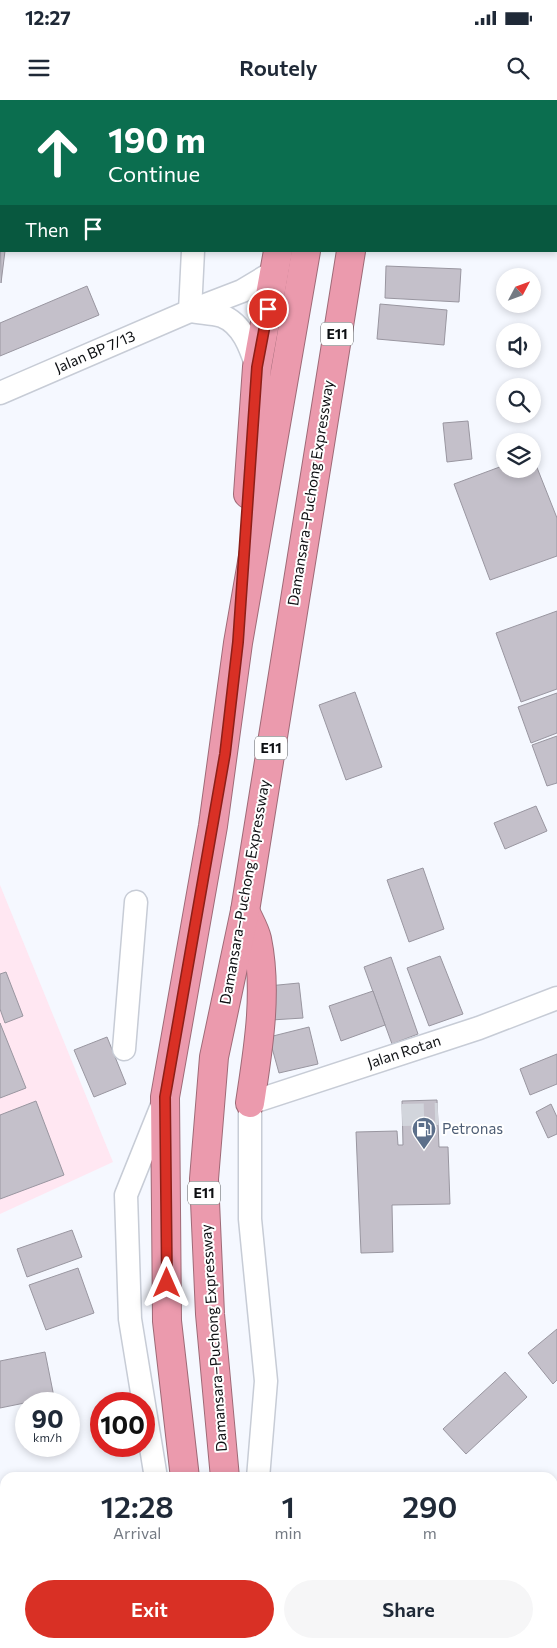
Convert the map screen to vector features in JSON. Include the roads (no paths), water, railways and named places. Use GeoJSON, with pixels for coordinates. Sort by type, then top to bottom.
{"type":"FeatureCollection","features":[{"type":"Feature","properties":{"kind":"highway","name":"E11"},"geometry":{"type":"LineString","coordinates":[[184,1472],[167,1321],[165,1097],[213,826],[238,642],[306,252]]}},
{"type":"Feature","properties":{"kind":"highway","name":"Damansara–Puchong Expressway"},"geometry":{"type":"LineString","coordinates":[[224,1472],[210,1314],[204,1179],[214,1057],[245,911],[355,253]]}},
{"type":"Feature","properties":{"kind":"highway"},"geometry":{"type":"LineString","coordinates":[[238,642],[257,367],[276,261]]}},
{"type":"Feature","properties":{"kind":"highway"},"geometry":{"type":"LineString","coordinates":[[245,911],[256,937],[263,976],[256,1065],[250,1103]]}},
{"type":"Feature","properties":{"kind":"street"},"geometry":{"type":"LineString","coordinates":[[193,252],[190,311],[224,317],[238,329],[249,344],[257,367]]}},
{"type":"Feature","properties":{"kind":"street","name":"Jalan BP 7/13"},"geometry":{"type":"LineString","coordinates":[[0,393],[190,311],[242,291],[276,261]]}},
{"type":"Feature","properties":{"kind":"street"},"geometry":{"type":"LineString","coordinates":[[124,1049],[136,902]]}},
{"type":"Feature","properties":{"kind":"street","name":"Jalan Rotan"},"geometry":{"type":"LineString","coordinates":[[250,1103],[479,1028],[557,998]]}},
{"type":"Feature","properties":{"kind":"street"},"geometry":{"type":"LineString","coordinates":[[155,1472],[130,1319],[126,1195],[165,1097]]}},
{"type":"Feature","properties":{"kind":"street"},"geometry":{"type":"LineString","coordinates":[[250,1103],[250,1219],[266,1381],[258,1472]]}},
{"type":"Feature","properties":{"kind":"tunnel"},"geometry":{"type":"LineString","coordinates":[[402,1115],[438,1114]]}},
{"type":"Feature","properties":{"kind":"place","name":"Petronas"},"geometry":{"type":"Point","coordinates":[424,1150]}}]}
